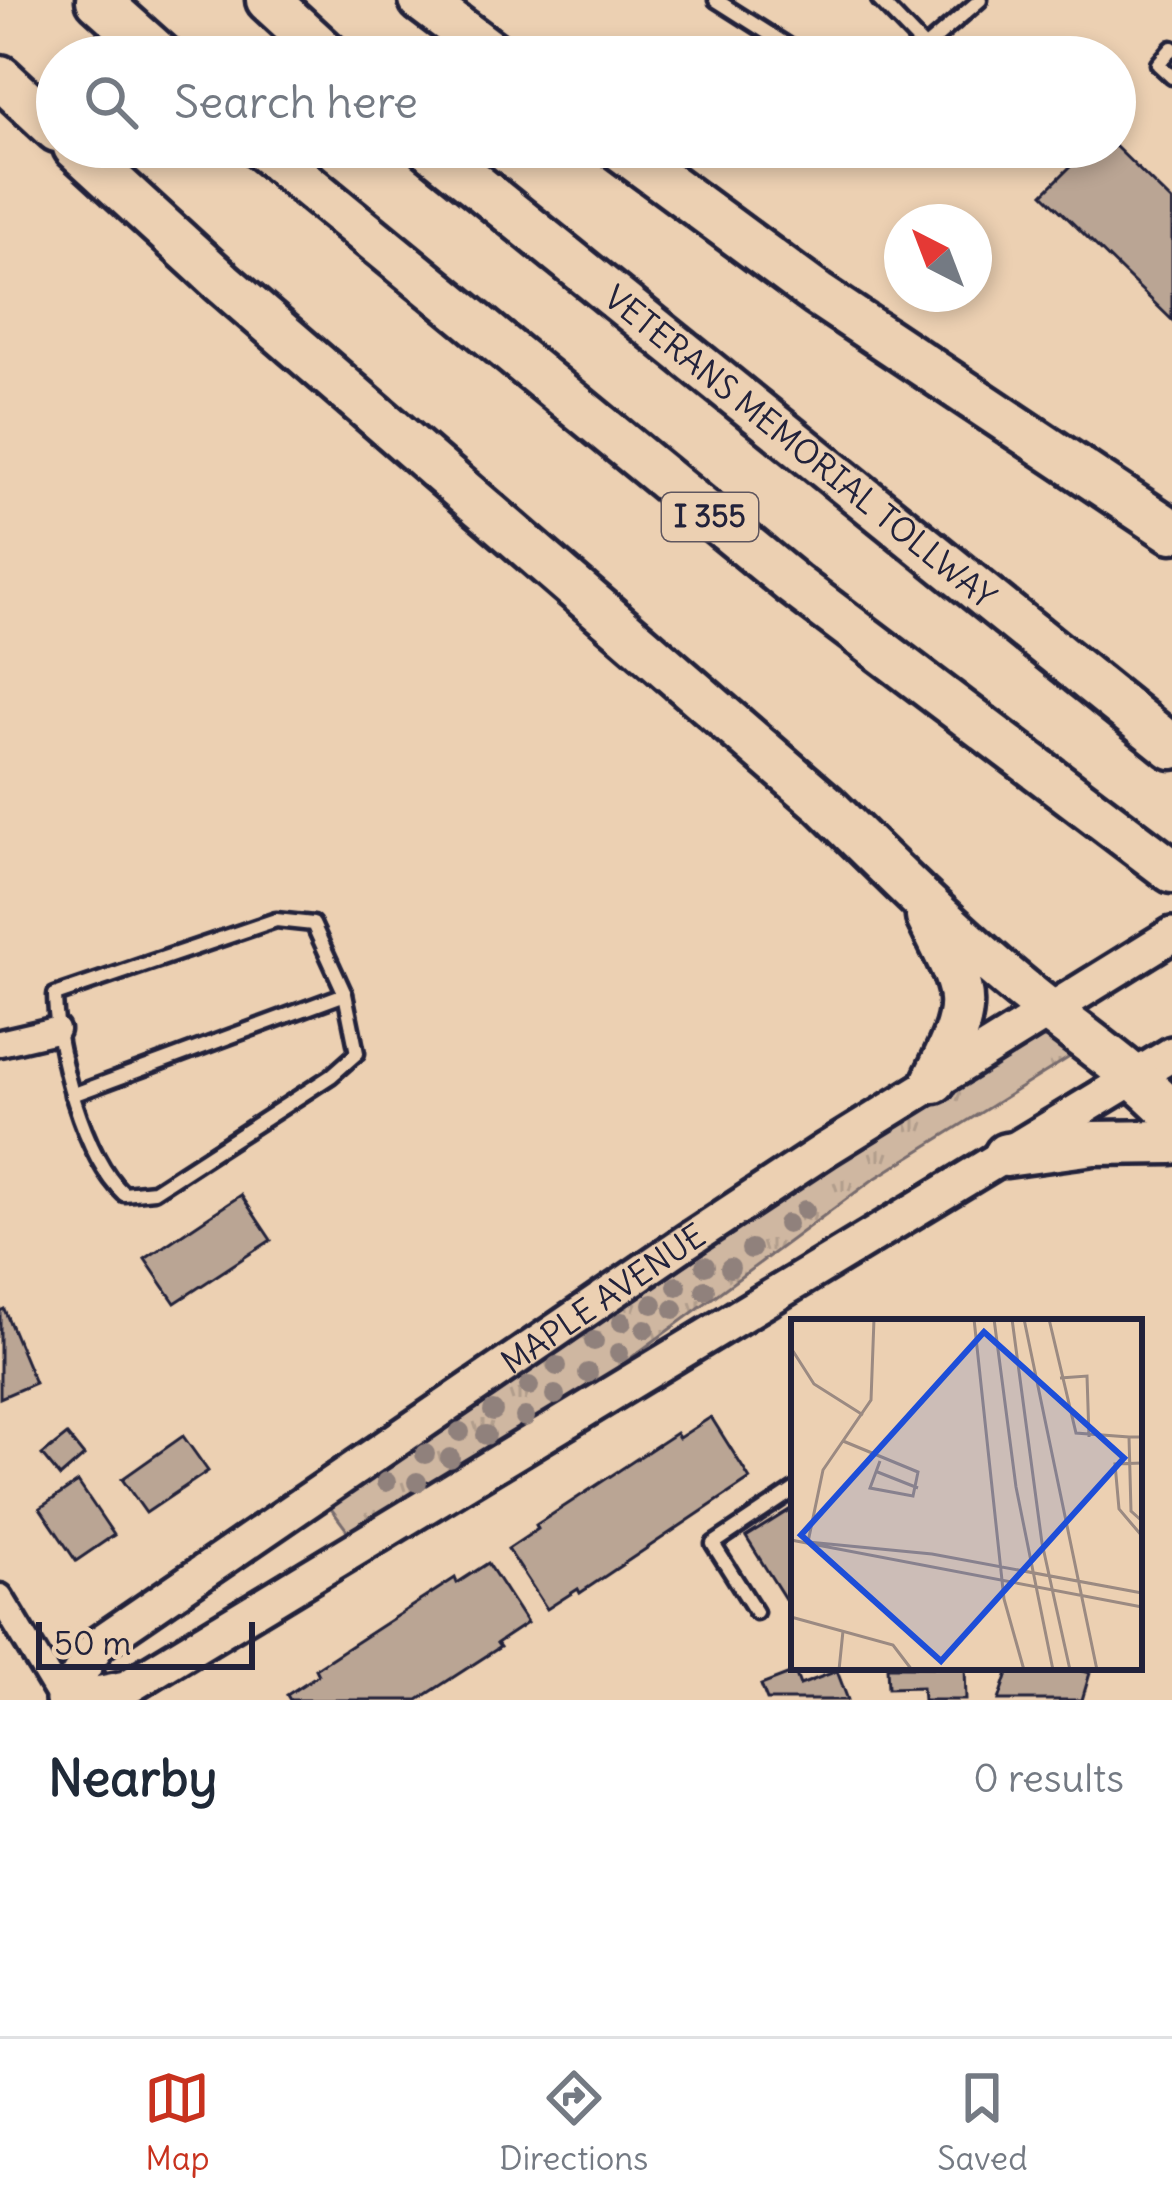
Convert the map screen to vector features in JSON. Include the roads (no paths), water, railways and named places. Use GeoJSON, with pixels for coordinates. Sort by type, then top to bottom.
{"type":"FeatureCollection","features":[{"type":"Feature","properties":{"kind":"highway"},"geometry":{"type":"LineString","coordinates":[[98,0],[138,36]]}},
{"type":"Feature","properties":{"kind":"highway"},"geometry":{"type":"LineString","coordinates":[[268,0],[307,36]]}},
{"type":"Feature","properties":{"kind":"highway"},"geometry":{"type":"LineString","coordinates":[[421,0],[469,36]]}},
{"type":"Feature","properties":{"kind":"highway"},"geometry":{"type":"LineString","coordinates":[[0,77],[36,110]]}},
{"type":"Feature","properties":{"kind":"highway"},"geometry":{"type":"LineString","coordinates":[[98,168],[239,297],[824,804],[916,895],[1031,997],[1155,1065],[1172,1113]]}},
{"type":"Feature","properties":{"kind":"highway","name":"I 355"},"geometry":{"type":"LineString","coordinates":[[287,168],[793,584],[1172,871]]}},
{"type":"Feature","properties":{"kind":"highway","name":"VETERANS MEMORIAL TOLLWAY"},"geometry":{"type":"LineString","coordinates":[[455,168],[1172,747]]}},
{"type":"Feature","properties":{"kind":"highway"},"geometry":{"type":"LineString","coordinates":[[646,168],[817,294],[1172,531]]}},
{"type":"Feature","properties":{"kind":"highway"},"geometry":{"type":"LineString","coordinates":[[916,895],[956,975],[964,1002],[960,1027],[934,1081]]}},
{"type":"Feature","properties":{"kind":"highway"},"geometry":{"type":"LineString","coordinates":[[1006,1155],[1094,1143],[1172,1142]]}},
{"type":"Feature","properties":{"kind":"main road","name":"MAPLE AVENUE"},"geometry":{"type":"LineString","coordinates":[[64,1700],[98,1644],[687,1241],[1172,935]]}},
{"type":"Feature","properties":{"kind":"main road"},"geometry":{"type":"LineString","coordinates":[[64,1700],[126,1688],[1155,1065]]}},
{"type":"Feature","properties":{"kind":"street"},"geometry":{"type":"LineString","coordinates":[[0,1043],[56,1030]]}},
{"type":"Feature","properties":{"kind":"street"},"geometry":{"type":"LineString","coordinates":[[0,1597],[64,1700]]}},
{"type":"Feature","properties":{"kind":"lane"},"geometry":{"type":"LineString","coordinates":[[716,0],[773,36]]}},
{"type":"Feature","properties":{"kind":"lane"},"geometry":{"type":"LineString","coordinates":[[879,0],[906,36]]}},
{"type":"Feature","properties":{"kind":"lane"},"geometry":{"type":"LineString","coordinates":[[939,36],[980,0]]}},
{"type":"Feature","properties":{"kind":"lane"},"geometry":{"type":"LineString","coordinates":[[1172,48],[1158,64],[1172,77]]}},
{"type":"Feature","properties":{"kind":"lane"},"geometry":{"type":"LineString","coordinates":[[276,920],[313,924],[345,994],[357,1053],[331,1076],[154,1191],[124,1194],[108,1179],[72,1095],[56,1030],[55,995],[276,920]]}},
{"type":"Feature","properties":{"kind":"lane"},"geometry":{"type":"LineString","coordinates":[[72,1095],[345,994]]}},
{"type":"Feature","properties":{"kind":"lane"},"geometry":{"type":"LineString","coordinates":[[756,1612],[713,1544],[791,1492]]}}]}
